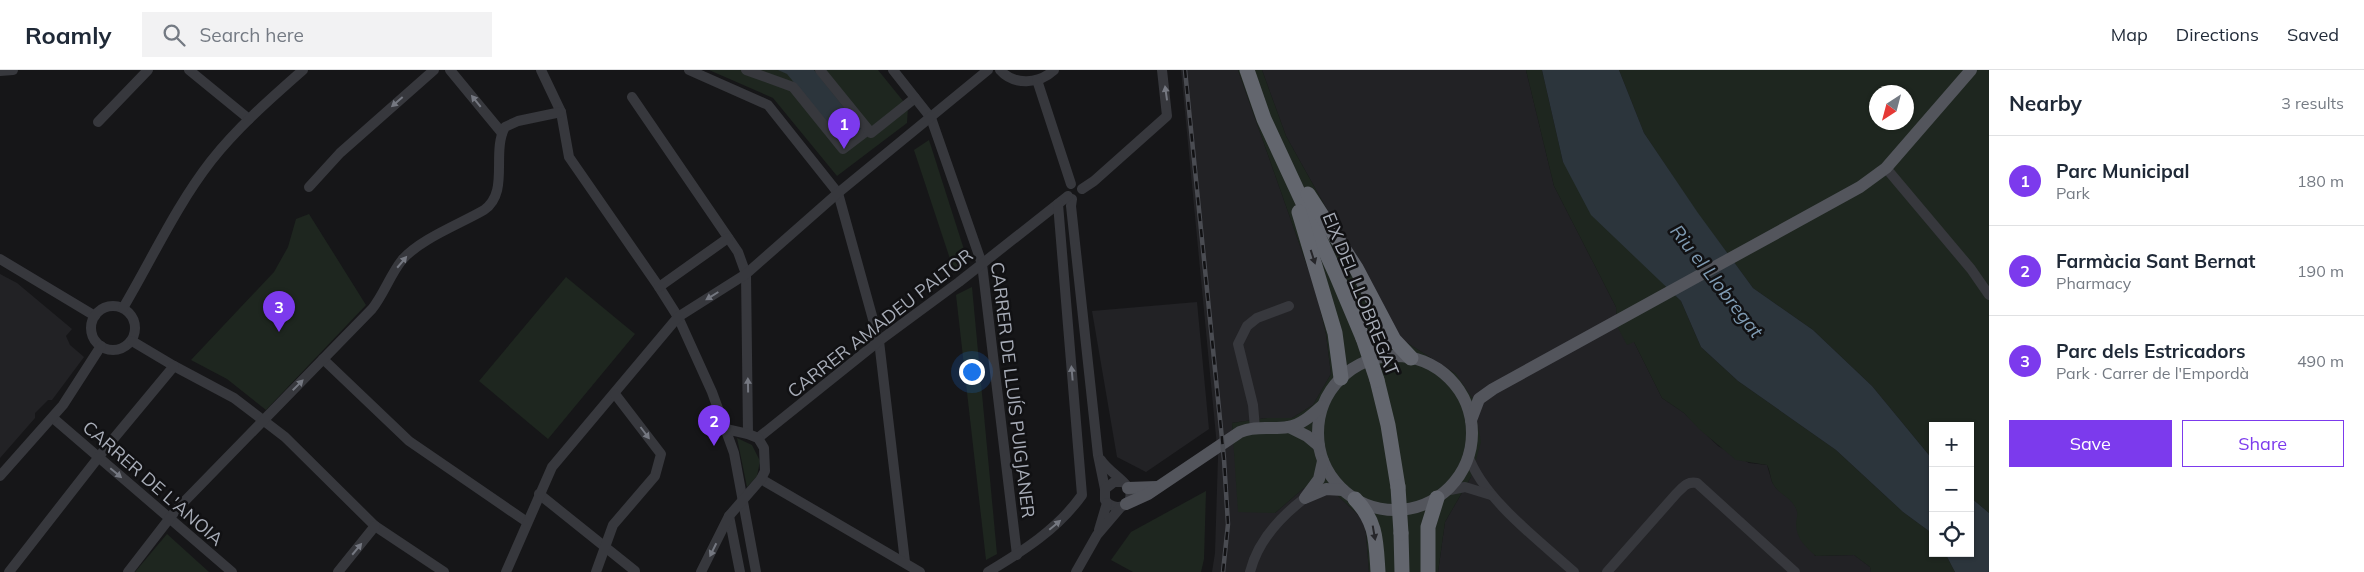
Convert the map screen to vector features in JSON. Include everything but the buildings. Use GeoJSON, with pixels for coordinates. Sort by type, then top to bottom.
{"type":"FeatureCollection","features":[{"type":"Feature","properties":{"kind":"highway","name":"EIX DEL LLOBREGAT"},"geometry":{"type":"LineString","coordinates":[[1246,70],[1264,119],[1336,274],[1363,338],[1377,380],[1388,425],[1398,487],[1402,572]]}},
{"type":"Feature","properties":{"kind":"highway"},"geometry":{"type":"LineString","coordinates":[[1283,161],[1299,179],[1356,268],[1394,340],[1411,358]]}},
{"type":"Feature","properties":{"kind":"highway"},"geometry":{"type":"LineString","coordinates":[[1290,176],[1335,333],[1341,378]]}},
{"type":"Feature","properties":{"kind":"highway"},"geometry":{"type":"LineString","coordinates":[[1349,494],[1371,520],[1378,572]]}},
{"type":"Feature","properties":{"kind":"highway"},"geometry":{"type":"LineString","coordinates":[[1428,572],[1428,527],[1441,494]]}},
{"type":"Feature","properties":{"kind":"main road"},"geometry":{"type":"LineString","coordinates":[[1470,420],[1480,399],[1493,389],[1846,196],[1886,168],[1971,70]]}},
{"type":"Feature","properties":{"kind":"main road"},"geometry":{"type":"LineString","coordinates":[[1389,356],[1411,358],[1436,368],[1456,387],[1468,408],[1472,432],[1468,455],[1457,478],[1441,494],[1421,505],[1405,509],[1387,510],[1370,506],[1349,494],[1328,472],[1319,446],[1318,433],[1322,406],[1330,391],[1341,378],[1358,365],[1373,359],[1389,356]]}},
{"type":"Feature","properties":{"kind":"main road"},"geometry":{"type":"LineString","coordinates":[[1456,387],[1472,391],[1493,389]]}},
{"type":"Feature","properties":{"kind":"main road"},"geometry":{"type":"LineString","coordinates":[[1123,506],[1160,486],[1233,436],[1248,429],[1289,427],[1308,418],[1322,406]]}},
{"type":"Feature","properties":{"kind":"main road"},"geometry":{"type":"LineString","coordinates":[[1289,427],[1307,436],[1319,446]]}},
{"type":"Feature","properties":{"kind":"main road"},"geometry":{"type":"LineString","coordinates":[[1305,498],[1319,479],[1323,461]]}},
{"type":"Feature","properties":{"kind":"main road"},"geometry":{"type":"LineString","coordinates":[[1125,485],[1160,486]]}},
{"type":"Feature","properties":{"kind":"main road"},"geometry":{"type":"LineString","coordinates":[[1305,498],[1326,489],[1349,494]]}},
{"type":"Feature","properties":{"kind":"street"},"geometry":{"type":"LineString","coordinates":[[0,71],[13,70]]}},
{"type":"Feature","properties":{"kind":"street"},"geometry":{"type":"LineString","coordinates":[[98,122],[148,70]]}},
{"type":"Feature","properties":{"kind":"street"},"geometry":{"type":"LineString","coordinates":[[189,70],[248,119]]}},
{"type":"Feature","properties":{"kind":"street"},"geometry":{"type":"LineString","coordinates":[[123,308],[195,184],[223,147],[248,119],[302,70]]}},
{"type":"Feature","properties":{"kind":"street"},"geometry":{"type":"LineString","coordinates":[[308,187],[340,153],[434,70]]}},
{"type":"Feature","properties":{"kind":"street"},"geometry":{"type":"LineString","coordinates":[[450,70],[502,133]]}},
{"type":"Feature","properties":{"kind":"street"},"geometry":{"type":"LineString","coordinates":[[541,70],[561,112],[569,157],[659,287],[678,318],[712,392],[734,453],[756,572]]}},
{"type":"Feature","properties":{"kind":"street"},"geometry":{"type":"LineString","coordinates":[[689,70],[707,74],[768,105],[838,193],[879,341],[905,562]]}},
{"type":"Feature","properties":{"kind":"street"},"geometry":{"type":"LineString","coordinates":[[746,70],[793,87],[843,149],[868,130]]}},
{"type":"Feature","properties":{"kind":"street"},"geometry":{"type":"LineString","coordinates":[[820,70],[871,133],[915,98]]}},
{"type":"Feature","properties":{"kind":"street","name":"CARRER DE LLUÍS PUIGJANER"},"geometry":{"type":"LineString","coordinates":[[894,70],[931,118],[982,264],[1017,554]]}},
{"type":"Feature","properties":{"kind":"street"},"geometry":{"type":"LineString","coordinates":[[506,572],[552,467],[678,318],[746,274],[838,193],[988,70]]}},
{"type":"Feature","properties":{"kind":"street"},"geometry":{"type":"LineString","coordinates":[[1000,70],[1013,79],[1025,81],[1037,80],[1054,70]]}},
{"type":"Feature","properties":{"kind":"street"},"geometry":{"type":"LineString","coordinates":[[1070,197],[1080,196],[1082,189],[1108,169],[1167,116],[1162,70]]}},
{"type":"Feature","properties":{"kind":"street"},"geometry":{"type":"LineString","coordinates":[[1037,80],[1071,184]]}},
{"type":"Feature","properties":{"kind":"street"},"geometry":{"type":"LineString","coordinates":[[632,97],[738,252],[746,274],[748,434]]}},
{"type":"Feature","properties":{"kind":"street"},"geometry":{"type":"LineString","coordinates":[[128,572],[169,518],[380,299],[403,259],[419,246],[484,210],[494,202],[498,189],[498,156],[502,133],[505,127],[511,123],[561,112]]}},
{"type":"Feature","properties":{"kind":"street"},"geometry":{"type":"LineString","coordinates":[[1886,168],[1971,269],[1989,295]]}},
{"type":"Feature","properties":{"kind":"street"},"geometry":{"type":"LineString","coordinates":[[1071,184],[1078,185],[1082,189]]}},
{"type":"Feature","properties":{"kind":"street"},"geometry":{"type":"LineString","coordinates":[[1071,184],[1067,189],[1070,197],[1098,455],[1105,489],[1104,496],[1107,503],[1113,507],[1123,506]]}},
{"type":"Feature","properties":{"kind":"street","name":"CARRER AMADEU PALTOR"},"geometry":{"type":"LineString","coordinates":[[758,438],[879,341],[1058,204],[1070,197]]}},
{"type":"Feature","properties":{"kind":"street"},"geometry":{"type":"LineString","coordinates":[[988,572],[1017,554],[1056,525],[1071,510],[1082,495],[1058,204]]}},
{"type":"Feature","properties":{"kind":"street"},"geometry":{"type":"LineString","coordinates":[[659,287],[728,238]]}},
{"type":"Feature","properties":{"kind":"street"},"geometry":{"type":"LineString","coordinates":[[0,259],[95,316]]}},
{"type":"Feature","properties":{"kind":"street"},"geometry":{"type":"LineString","coordinates":[[1255,428],[1253,404],[1238,344],[1247,326],[1257,318],[1288,306]]}},
{"type":"Feature","properties":{"kind":"street"},"geometry":{"type":"LineString","coordinates":[[106,307],[123,308],[134,320],[135,333],[132,341],[127,346],[118,350],[107,350],[101,346],[92,334],[92,322],[95,316],[106,307]]}},
{"type":"Feature","properties":{"kind":"street"},"geometry":{"type":"LineString","coordinates":[[132,341],[234,398],[263,419],[290,442],[375,526],[439,571]]}},
{"type":"Feature","properties":{"kind":"street"},"geometry":{"type":"LineString","coordinates":[[0,476],[53,418],[89,368],[101,346]]}},
{"type":"Feature","properties":{"kind":"street"},"geometry":{"type":"LineString","coordinates":[[323,359],[410,440],[527,522]]}},
{"type":"Feature","properties":{"kind":"street"},"geometry":{"type":"LineString","coordinates":[[9,572],[98,458],[174,366]]}},
{"type":"Feature","properties":{"kind":"street"},"geometry":{"type":"LineString","coordinates":[[596,572],[613,525],[655,476],[661,454],[615,394]]}},
{"type":"Feature","properties":{"kind":"street","name":"CARRER DE L'ANOIA"},"geometry":{"type":"LineString","coordinates":[[53,418],[232,572]]}},
{"type":"Feature","properties":{"kind":"street"},"geometry":{"type":"LineString","coordinates":[[702,572],[729,516],[761,479],[766,461],[764,448],[758,438],[726,429]]}},
{"type":"Feature","properties":{"kind":"street"},"geometry":{"type":"LineString","coordinates":[[1076,572],[1097,536],[1123,506],[1130,494],[1125,485],[1109,471],[1098,455]]}},
{"type":"Feature","properties":{"kind":"street"},"geometry":{"type":"LineString","coordinates":[[1468,455],[1478,478],[1491,495],[1574,572]]}},
{"type":"Feature","properties":{"kind":"street"},"geometry":{"type":"LineString","coordinates":[[761,479],[920,572]]}},
{"type":"Feature","properties":{"kind":"street"},"geometry":{"type":"LineString","coordinates":[[1105,489],[1114,482],[1125,485]]}},
{"type":"Feature","properties":{"kind":"street"},"geometry":{"type":"LineString","coordinates":[[1606,572],[1676,494],[1687,483],[1691,482],[1697,483],[1795,572]]}},
{"type":"Feature","properties":{"kind":"street"},"geometry":{"type":"LineString","coordinates":[[1441,494],[1465,486],[1491,495]]}},
{"type":"Feature","properties":{"kind":"street"},"geometry":{"type":"LineString","coordinates":[[539,494],[635,571]]}},
{"type":"Feature","properties":{"kind":"street"},"geometry":{"type":"LineString","coordinates":[[1250,572],[1253,560],[1267,534],[1292,508],[1305,498]]}},
{"type":"Feature","properties":{"kind":"street"},"geometry":{"type":"LineString","coordinates":[[1097,536],[1107,503]]}},
{"type":"Feature","properties":{"kind":"street"},"geometry":{"type":"LineString","coordinates":[[729,516],[740,572]]}},
{"type":"Feature","properties":{"kind":"street"},"geometry":{"type":"LineString","coordinates":[[338,572],[375,526]]}},
{"type":"Feature","properties":{"kind":"shaded area"},"geometry":{"type":"Polygon","coordinates":[[[709,70],[878,70],[908,107],[907,123],[837,176],[773,98],[709,70]]]}},
{"type":"Feature","properties":{"kind":"shaded area"},"geometry":{"type":"Polygon","coordinates":[[[1181,70],[1238,70],[1316,291],[1326,334],[1331,374],[1313,405],[1292,418],[1267,418],[1232,423],[1235,457],[1275,513],[1304,488],[1337,495],[1365,521],[1369,572],[1212,572],[1215,553],[1218,457],[1181,70]]]}},
{"type":"Feature","properties":{"kind":"shaded area"},"geometry":{"type":"Polygon","coordinates":[[[1238,70],[1262,70],[1286,136],[1398,337],[1456,374],[1473,399],[1481,442],[1471,477],[1445,522],[1438,572],[1369,572],[1365,521],[1337,495],[1304,488],[1275,513],[1238,512],[1232,423],[1267,418],[1292,418],[1313,405],[1331,374],[1326,334],[1316,291],[1238,70]]]}},
{"type":"Feature","properties":{"kind":"shaded area"},"geometry":{"type":"Polygon","coordinates":[[[1262,70],[1526,70],[1554,186],[1616,307],[1617,326],[1634,342],[1662,398],[1684,413],[1718,446],[1749,463],[1767,465],[1772,482],[1776,488],[1793,502],[1815,556],[1854,555],[1870,567],[1871,572],[1438,572],[1445,522],[1471,477],[1456,374],[1398,337],[1286,136],[1262,70]]]}},
{"type":"Feature","properties":{"kind":"shaded area"},"geometry":{"type":"Polygon","coordinates":[[[1526,70],[1542,70],[1563,162],[1646,265],[1681,301],[1701,347],[1738,381],[1836,450],[1903,512],[1929,531],[1929,557],[1947,557],[1955,572],[1871,572],[1870,567],[1854,555],[1816,556],[1805,546],[1796,529],[1796,509],[1792,502],[1773,485],[1767,465],[1736,460],[1699,429],[1684,413],[1662,398],[1634,342],[1627,345],[1617,326],[1616,307],[1554,186],[1526,70]]]}},
{"type":"Feature","properties":{"kind":"shaded area"},"geometry":{"type":"Polygon","coordinates":[[[1619,70],[1989,70],[1989,513],[1974,500],[1974,422],[1929,422],[1929,455],[1872,386],[1813,330],[1753,288],[1698,214],[1644,133],[1619,70]]]}},
{"type":"Feature","properties":{"kind":"shaded area"},"geometry":{"type":"Polygon","coordinates":[[[929,140],[968,262],[955,274],[914,150],[929,140]]]}},
{"type":"Feature","properties":{"kind":"shaded area"},"geometry":{"type":"Polygon","coordinates":[[[309,214],[366,305],[266,410],[227,379],[191,360],[274,272],[288,247],[296,219],[309,214]]]}},
{"type":"Feature","properties":{"kind":"shaded area"},"geometry":{"type":"Polygon","coordinates":[[[0,274],[17,283],[72,329],[66,336],[70,345],[84,357],[52,400],[48,400],[35,413],[35,418],[0,458],[0,274]]]}},
{"type":"Feature","properties":{"kind":"shaded area"},"geometry":{"type":"Polygon","coordinates":[[[566,277],[635,334],[548,439],[479,381],[566,277]]]}},
{"type":"Feature","properties":{"kind":"shaded area"},"geometry":{"type":"Polygon","coordinates":[[[972,287],[997,554],[986,560],[956,295],[972,287]]]}},
{"type":"Feature","properties":{"kind":"shaded area"},"geometry":{"type":"Polygon","coordinates":[[[1197,302],[1209,429],[1146,472],[1117,457],[1092,311],[1197,302]]]}},
{"type":"Feature","properties":{"kind":"shaded area"},"geometry":{"type":"Polygon","coordinates":[[[737,438],[752,445],[760,461],[757,476],[747,487],[737,438]]]}},
{"type":"Feature","properties":{"kind":"shaded area"},"geometry":{"type":"Polygon","coordinates":[[[1206,491],[1204,559],[1201,572],[1133,572],[1111,560],[1131,532],[1206,491]]]}},
{"type":"Feature","properties":{"kind":"shaded area"},"geometry":{"type":"Polygon","coordinates":[[[167,534],[209,572],[135,572],[167,534]]]}},
{"type":"Feature","properties":{"kind":"water"},"geometry":{"type":"Polygon","coordinates":[[[778,70],[814,70],[862,130],[844,143],[787,74],[778,70]]]}},
{"type":"Feature","properties":{"kind":"water","name":"Riu el Llobregat"},"geometry":{"type":"Polygon","coordinates":[[[1542,70],[1619,70],[1644,133],[1698,213],[1753,288],[1813,330],[1872,386],[1929,455],[1929,531],[1903,512],[1836,450],[1738,381],[1701,347],[1681,301],[1591,215],[1563,162],[1542,70]]]}},
{"type":"Feature","properties":{"kind":"water"},"geometry":{"type":"Polygon","coordinates":[[[1974,500],[1989,513],[1989,572],[1955,572],[1947,557],[1974,557],[1974,500]]]}},
{"type":"Feature","properties":{"kind":"railway"},"geometry":{"type":"LineString","coordinates":[[1185,70],[1224,459],[1228,524],[1223,572]]}},
{"type":"Feature","properties":{"kind":"place","name":"Parc Municipal"},"geometry":{"type":"Point","coordinates":[844,149]}},
{"type":"Feature","properties":{"kind":"place","name":"Parc dels Estricadors"},"geometry":{"type":"Point","coordinates":[279,332]}},
{"type":"Feature","properties":{"kind":"place","name":"Farmàcia Sant Bernat"},"geometry":{"type":"Point","coordinates":[714,446]}}]}
